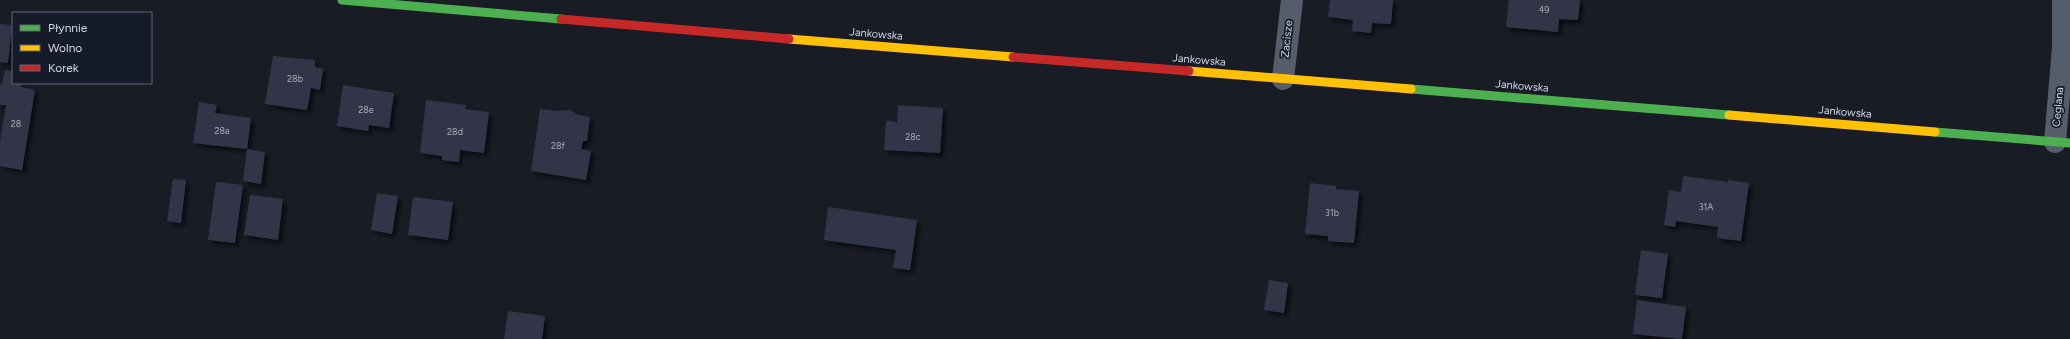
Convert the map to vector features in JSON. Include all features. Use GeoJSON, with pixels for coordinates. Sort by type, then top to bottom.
{"type":"FeatureCollection","features":[{"type":"Feature","properties":{"kind":"street","name":"Jankowska"},"geometry":{"type":"LineString","coordinates":[[342,0],[1283,79],[2063,142]]}},
{"type":"Feature","properties":{"kind":"street","name":"Zacisze"},"geometry":{"type":"LineString","coordinates":[[1283,79],[1292,0]]}},
{"type":"Feature","properties":{"kind":"street","name":"Ceglana"},"geometry":{"type":"LineString","coordinates":[[2062,0],[2063,142]]}},
{"type":"Feature","properties":{"kind":"building"},"geometry":{"type":"Polygon","coordinates":[[[1330,0],[1393,0],[1391,24],[1372,23],[1371,33],[1352,31],[1353,20],[1328,17],[1330,0]]]}},
{"type":"Feature","properties":{"kind":"building"},"geometry":{"type":"Polygon","coordinates":[[[1509,0],[1580,0],[1578,20],[1559,19],[1558,32],[1506,27],[1509,0]]]}},
{"type":"Feature","properties":{"kind":"building"},"geometry":{"type":"Polygon","coordinates":[[[0,24],[12,25],[8,63],[0,62],[0,24]]]}},
{"type":"Feature","properties":{"kind":"building"},"geometry":{"type":"Polygon","coordinates":[[[273,56],[315,60],[315,67],[323,69],[320,90],[311,88],[307,110],[265,104],[273,56]]]}},
{"type":"Feature","properties":{"kind":"building"},"geometry":{"type":"Polygon","coordinates":[[[5,70],[12,71],[12,84],[22,84],[21,87],[35,90],[22,170],[0,166],[0,141],[6,105],[0,105],[0,84],[2,84],[5,70]]]}},
{"type":"Feature","properties":{"kind":"building"},"geometry":{"type":"Polygon","coordinates":[[[343,85],[394,93],[389,128],[369,125],[368,131],[337,126],[343,85]]]}},
{"type":"Feature","properties":{"kind":"building"},"geometry":{"type":"Polygon","coordinates":[[[426,100],[466,105],[465,109],[489,112],[484,153],[460,150],[459,162],[442,160],[442,156],[420,153],[426,100]]]}},
{"type":"Feature","properties":{"kind":"building"},"geometry":{"type":"Polygon","coordinates":[[[199,102],[217,105],[215,113],[251,118],[247,149],[193,143],[199,102]]]}},
{"type":"Feature","properties":{"kind":"building"},"geometry":{"type":"Polygon","coordinates":[[[898,105],[943,108],[940,153],[884,150],[886,121],[897,122],[898,105]]]}},
{"type":"Feature","properties":{"kind":"building"},"geometry":{"type":"Polygon","coordinates":[[[540,109],[557,111],[569,110],[579,115],[590,117],[587,141],[583,141],[581,149],[591,151],[586,180],[531,171],[540,109]]]}},
{"type":"Feature","properties":{"kind":"building"},"geometry":{"type":"Polygon","coordinates":[[[247,149],[265,152],[261,184],[243,181],[247,149]]]}},
{"type":"Feature","properties":{"kind":"building"},"geometry":{"type":"Polygon","coordinates":[[[1683,176],[1728,182],[1728,180],[1749,183],[1741,241],[1717,238],[1718,227],[1676,221],[1675,227],[1664,225],[1669,190],[1681,192],[1683,176]]]}},
{"type":"Feature","properties":{"kind":"building"},"geometry":{"type":"Polygon","coordinates":[[[173,179],[186,180],[181,223],[167,221],[173,179]]]}},
{"type":"Feature","properties":{"kind":"building"},"geometry":{"type":"Polygon","coordinates":[[[216,182],[243,185],[235,243],[208,240],[216,182]]]}},
{"type":"Feature","properties":{"kind":"building"},"geometry":{"type":"Polygon","coordinates":[[[1310,183],[1336,186],[1336,189],[1359,191],[1354,243],[1328,241],[1328,236],[1305,234],[1310,183]]]}},
{"type":"Feature","properties":{"kind":"building"},"geometry":{"type":"Polygon","coordinates":[[[377,193],[398,196],[392,234],[371,230],[377,193]]]}},
{"type":"Feature","properties":{"kind":"building"},"geometry":{"type":"Polygon","coordinates":[[[250,195],[283,199],[278,240],[244,235],[250,195]]]}},
{"type":"Feature","properties":{"kind":"building"},"geometry":{"type":"Polygon","coordinates":[[[413,197],[453,202],[448,240],[408,235],[413,197]]]}},
{"type":"Feature","properties":{"kind":"building"},"geometry":{"type":"Polygon","coordinates":[[[828,207],[917,220],[910,270],[893,268],[896,250],[824,240],[828,207]]]}},
{"type":"Feature","properties":{"kind":"building"},"geometry":{"type":"Polygon","coordinates":[[[1641,250],[1668,254],[1662,298],[1635,295],[1641,250]]]}},
{"type":"Feature","properties":{"kind":"building"},"geometry":{"type":"Polygon","coordinates":[[[1269,280],[1288,283],[1284,313],[1264,310],[1269,280]]]}},
{"type":"Feature","properties":{"kind":"building"},"geometry":{"type":"Polygon","coordinates":[[[1637,300],[1686,307],[1682,339],[1633,334],[1637,300]]]}},
{"type":"Feature","properties":{"kind":"building"},"geometry":{"type":"Polygon","coordinates":[[[508,311],[545,316],[542,339],[504,339],[508,311]]]}},
{"type":"Feature","properties":{"kind":"traffic: fast"},"geometry":{"type":"LineString","coordinates":[[342,0],[561,19]]}},
{"type":"Feature","properties":{"kind":"traffic: fast"},"geometry":{"type":"LineString","coordinates":[[1411,89],[1729,115]]}},
{"type":"Feature","properties":{"kind":"traffic: fast"},"geometry":{"type":"LineString","coordinates":[[1935,132],[2070,143]]}},
{"type":"Feature","properties":{"kind":"traffic: slow"},"geometry":{"type":"LineString","coordinates":[[789,39],[1013,57]]}},
{"type":"Feature","properties":{"kind":"traffic: slow"},"geometry":{"type":"LineString","coordinates":[[1189,71],[1411,89]]}},
{"type":"Feature","properties":{"kind":"traffic: slow"},"geometry":{"type":"LineString","coordinates":[[1729,115],[1935,132]]}},
{"type":"Feature","properties":{"kind":"traffic: jam"},"geometry":{"type":"LineString","coordinates":[[561,19],[789,39]]}},
{"type":"Feature","properties":{"kind":"traffic: jam"},"geometry":{"type":"LineString","coordinates":[[1013,57],[1189,71]]}}]}
